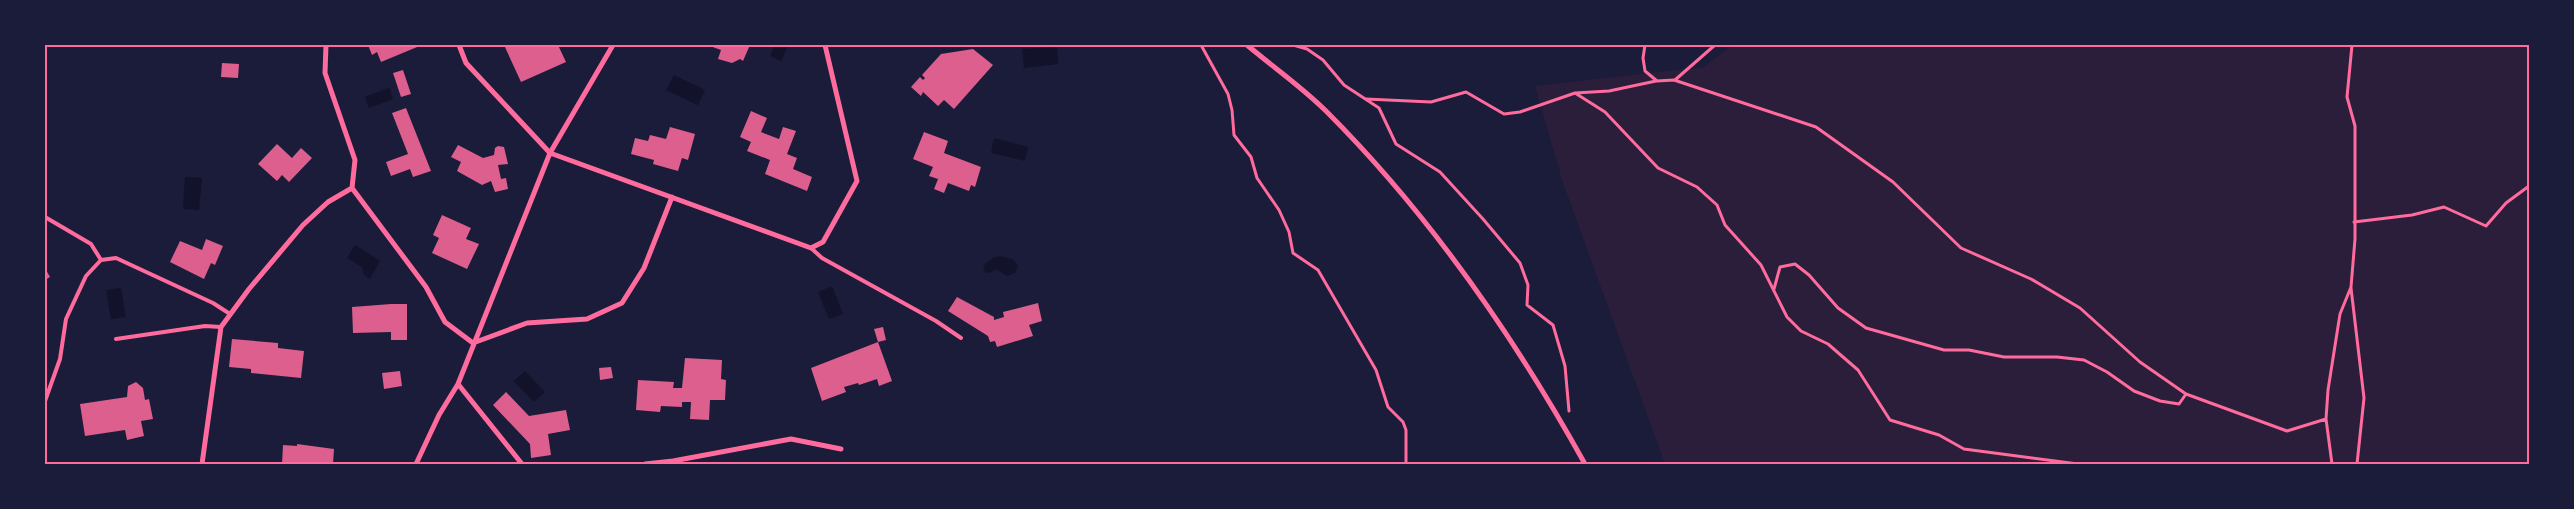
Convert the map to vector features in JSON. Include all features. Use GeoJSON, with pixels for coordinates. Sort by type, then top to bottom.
{"type":"FeatureCollection","features":[{"type":"Feature","properties":{"kind":"street"},"geometry":{"type":"LineString","coordinates":[[326,45],[325,73],[355,160],[352,188],[426,288],[445,322],[473,343]]}},
{"type":"Feature","properties":{"kind":"street"},"geometry":{"type":"LineString","coordinates":[[459,45],[466,63],[550,154],[811,248],[823,242],[857,181],[825,45]]}},
{"type":"Feature","properties":{"kind":"street"},"geometry":{"type":"LineString","coordinates":[[416,464],[439,415],[458,384],[550,154],[613,45]]}},
{"type":"Feature","properties":{"kind":"street"},"geometry":{"type":"LineString","coordinates":[[1248,45],[1324,109],[1370,157],[1414,209],[1496,317],[1585,464]]}},
{"type":"Feature","properties":{"kind":"street"},"geometry":{"type":"LineString","coordinates":[[202,464],[221,327],[303,225],[328,202],[352,188]]}},
{"type":"Feature","properties":{"kind":"street"},"geometry":{"type":"LineString","coordinates":[[473,343],[528,323],[587,319],[622,303],[644,268],[672,197]]}},
{"type":"Feature","properties":{"kind":"street"},"geometry":{"type":"LineString","coordinates":[[458,384],[522,464]]}},
{"type":"Feature","properties":{"kind":"street"},"geometry":{"type":"LineString","coordinates":[[645,464],[673,461],[791,439],[841,449]]}},
{"type":"Feature","properties":{"kind":"lane"},"geometry":{"type":"LineString","coordinates":[[45,217],[91,244],[101,260]]}},
{"type":"Feature","properties":{"kind":"lane"},"geometry":{"type":"LineString","coordinates":[[811,248],[822,258],[936,321],[961,338]]}},
{"type":"Feature","properties":{"kind":"lane"},"geometry":{"type":"LineString","coordinates":[[45,401],[60,359],[66,319],[86,276],[101,260],[116,258],[213,303],[230,314]]}},
{"type":"Feature","properties":{"kind":"lane"},"geometry":{"type":"LineString","coordinates":[[116,339],[205,326],[221,327]]}},
{"type":"Feature","properties":{"kind":"path"},"geometry":{"type":"LineString","coordinates":[[1201,45],[1228,94],[1232,110],[1234,135],[1251,157],[1257,178],[1279,210],[1289,232],[1293,253],[1318,270],[1376,370],[1388,407],[1403,422],[1406,430],[1406,464]]}},
{"type":"Feature","properties":{"kind":"path"},"geometry":{"type":"LineString","coordinates":[[1293,45],[1307,49],[1323,60],[1344,85],[1379,108],[1396,144],[1440,172],[1520,263],[1528,285],[1527,305],[1553,325],[1565,366],[1570,405],[1566,430]]}},
{"type":"Feature","properties":{"kind":"path"},"geometry":{"type":"LineString","coordinates":[[1645,45],[1642,58],[1645,71],[1657,81]]}},
{"type":"Feature","properties":{"kind":"path"},"geometry":{"type":"LineString","coordinates":[[1674,80],[1715,45]]}},
{"type":"Feature","properties":{"kind":"path"},"geometry":{"type":"LineString","coordinates":[[2352,45],[2348,97],[2355,126],[2351,287],[2364,398],[2357,464]]}},
{"type":"Feature","properties":{"kind":"path"},"geometry":{"type":"LineString","coordinates":[[1364,99],[1431,102],[1466,92],[1504,114],[1520,112],[1575,93],[1608,91],[1657,81],[1674,80],[1816,127],[1893,182],[1961,248],[2030,280],[2080,308],[2140,362],[2186,394],[2287,432],[2326,419]]}},
{"type":"Feature","properties":{"kind":"path"},"geometry":{"type":"LineString","coordinates":[[1575,93],[1605,112],[1658,168],[1697,187],[1717,206],[1725,224],[1761,264],[1787,317],[1801,331],[1828,344],[1858,370],[1890,420],[1939,435],[1964,449],[2078,464]]}},
{"type":"Feature","properties":{"kind":"path"},"geometry":{"type":"LineString","coordinates":[[2354,222],[2412,215],[2444,207],[2486,226],[2506,203],[2529,186]]}},
{"type":"Feature","properties":{"kind":"path"},"geometry":{"type":"LineString","coordinates":[[1773,290],[1780,267],[1795,264],[1809,275],[1838,308],[1866,328],[1944,350],[1969,350],[2004,357],[2084,360],[2107,372],[2134,391],[2160,401],[2179,404],[2186,394]]}},
{"type":"Feature","properties":{"kind":"path"},"geometry":{"type":"LineString","coordinates":[[2332,464],[2326,419],[2340,314],[2351,287]]}},
{"type":"Feature","properties":{"kind":"shaded area"},"geometry":{"type":"Polygon","coordinates":[[[775,45],[788,45],[781,61],[770,56],[775,45]]]}},
{"type":"Feature","properties":{"kind":"shaded area"},"geometry":{"type":"Polygon","coordinates":[[[1732,45],[2529,45],[2529,464],[1665,464],[1562,180],[1535,86],[1704,67],[1732,45]]]}},
{"type":"Feature","properties":{"kind":"shaded area"},"geometry":{"type":"Polygon","coordinates":[[[1057,47],[1058,64],[1024,68],[1022,49],[1057,47]]]}},
{"type":"Feature","properties":{"kind":"shaded area"},"geometry":{"type":"Polygon","coordinates":[[[674,75],[705,90],[698,105],[666,90],[674,75]]]}},
{"type":"Feature","properties":{"kind":"shaded area"},"geometry":{"type":"Polygon","coordinates":[[[389,88],[393,99],[369,108],[365,97],[389,88]]]}},
{"type":"Feature","properties":{"kind":"shaded area"},"geometry":{"type":"Polygon","coordinates":[[[994,138],[1028,147],[1025,161],[991,153],[994,138]]]}},
{"type":"Feature","properties":{"kind":"shaded area"},"geometry":{"type":"Polygon","coordinates":[[[185,177],[202,178],[199,210],[183,209],[185,177]]]}},
{"type":"Feature","properties":{"kind":"shaded area"},"geometry":{"type":"Polygon","coordinates":[[[355,245],[380,261],[370,279],[364,275],[363,268],[347,258],[355,245]]]}},
{"type":"Feature","properties":{"kind":"shaded area"},"geometry":{"type":"Polygon","coordinates":[[[1001,256],[1014,260],[1018,266],[1015,273],[1007,276],[996,269],[990,273],[985,272],[983,266],[993,258],[1001,256]]]}},
{"type":"Feature","properties":{"kind":"shaded area"},"geometry":{"type":"Polygon","coordinates":[[[832,286],[843,314],[829,319],[818,292],[832,286]]]}},
{"type":"Feature","properties":{"kind":"shaded area"},"geometry":{"type":"Polygon","coordinates":[[[121,288],[126,317],[111,319],[106,290],[121,288]]]}},
{"type":"Feature","properties":{"kind":"shaded area"},"geometry":{"type":"Polygon","coordinates":[[[525,371],[545,392],[534,402],[514,381],[525,371]]]}},
{"type":"Feature","properties":{"kind":"building"},"geometry":{"type":"Polygon","coordinates":[[[368,45],[422,45],[381,62],[377,52],[372,55],[368,45]]]}},
{"type":"Feature","properties":{"kind":"building"},"geometry":{"type":"Polygon","coordinates":[[[504,45],[558,45],[566,62],[521,82],[504,45]]]}},
{"type":"Feature","properties":{"kind":"building"},"geometry":{"type":"Polygon","coordinates":[[[707,45],[750,45],[743,61],[740,59],[732,63],[718,59],[721,50],[707,45]]]}},
{"type":"Feature","properties":{"kind":"building"},"geometry":{"type":"Polygon","coordinates":[[[973,49],[993,65],[954,109],[944,100],[938,106],[923,92],[921,96],[911,87],[920,77],[923,80],[925,78],[922,75],[941,54],[973,49]]]}},
{"type":"Feature","properties":{"kind":"building"},"geometry":{"type":"Polygon","coordinates":[[[222,63],[239,64],[238,78],[221,77],[222,63]]]}},
{"type":"Feature","properties":{"kind":"building"},"geometry":{"type":"Polygon","coordinates":[[[403,70],[411,94],[401,97],[393,73],[403,70]]]}},
{"type":"Feature","properties":{"kind":"building"},"geometry":{"type":"Polygon","coordinates":[[[406,108],[431,171],[413,177],[410,169],[391,176],[386,162],[408,154],[392,113],[406,108]]]}},
{"type":"Feature","properties":{"kind":"building"},"geometry":{"type":"Polygon","coordinates":[[[751,111],[767,118],[761,132],[779,139],[783,127],[796,131],[787,154],[797,158],[793,169],[812,177],[807,191],[765,174],[770,160],[747,151],[751,142],[740,137],[751,111]]]}},
{"type":"Feature","properties":{"kind":"building"},"geometry":{"type":"Polygon","coordinates":[[[670,127],[695,134],[688,160],[682,158],[678,171],[653,164],[654,160],[631,154],[635,138],[648,141],[650,135],[666,139],[670,127]]]}},
{"type":"Feature","properties":{"kind":"building"},"geometry":{"type":"Polygon","coordinates":[[[924,132],[948,141],[944,153],[981,167],[975,187],[971,185],[969,191],[948,183],[944,193],[934,189],[938,179],[929,176],[933,167],[913,159],[924,132]]]}},
{"type":"Feature","properties":{"kind":"building"},"geometry":{"type":"Polygon","coordinates":[[[277,144],[292,158],[301,148],[312,158],[289,182],[282,175],[277,181],[258,164],[277,144]]]}},
{"type":"Feature","properties":{"kind":"building"},"geometry":{"type":"Polygon","coordinates":[[[458,145],[483,158],[494,155],[495,148],[498,146],[504,147],[508,164],[498,165],[501,179],[506,178],[508,189],[495,192],[491,181],[482,185],[457,171],[461,162],[451,157],[458,145]]]}},
{"type":"Feature","properties":{"kind":"building"},"geometry":{"type":"Polygon","coordinates":[[[442,215],[471,228],[466,239],[479,244],[467,269],[432,253],[439,238],[433,235],[442,215]]]}},
{"type":"Feature","properties":{"kind":"building"},"geometry":{"type":"Polygon","coordinates":[[[206,239],[223,246],[215,265],[211,263],[204,279],[170,262],[180,241],[202,250],[206,239]]]}},
{"type":"Feature","properties":{"kind":"building"},"geometry":{"type":"Polygon","coordinates":[[[45,268],[50,277],[45,280],[45,268]]]}},
{"type":"Feature","properties":{"kind":"building"},"geometry":{"type":"Polygon","coordinates":[[[957,297],[994,317],[994,320],[1004,317],[1003,312],[1038,303],[1042,321],[1029,325],[1033,336],[997,347],[995,341],[990,342],[988,336],[948,311],[957,297]]]}},
{"type":"Feature","properties":{"kind":"building"},"geometry":{"type":"Polygon","coordinates":[[[407,304],[407,340],[391,340],[391,332],[353,333],[352,307],[407,304]]]}},
{"type":"Feature","properties":{"kind":"building"},"geometry":{"type":"Polygon","coordinates":[[[883,327],[886,340],[878,342],[874,329],[883,327]]]}},
{"type":"Feature","properties":{"kind":"building"},"geometry":{"type":"Polygon","coordinates":[[[232,339],[278,343],[278,348],[304,351],[301,378],[251,373],[251,369],[229,367],[232,339]]]}},
{"type":"Feature","properties":{"kind":"building"},"geometry":{"type":"Polygon","coordinates":[[[878,342],[892,381],[879,386],[877,379],[859,385],[858,383],[844,387],[846,392],[822,401],[811,368],[878,342]]]}},
{"type":"Feature","properties":{"kind":"building"},"geometry":{"type":"Polygon","coordinates":[[[685,358],[722,360],[721,379],[726,380],[725,400],[710,400],[709,420],[690,419],[691,402],[682,402],[682,407],[661,406],[660,412],[636,410],[638,380],[674,382],[673,388],[682,388],[685,358]]]}},
{"type":"Feature","properties":{"kind":"building"},"geometry":{"type":"Polygon","coordinates":[[[611,367],[613,378],[600,380],[599,368],[611,367]]]}},
{"type":"Feature","properties":{"kind":"building"},"geometry":{"type":"Polygon","coordinates":[[[400,371],[402,386],[384,389],[382,373],[400,371]]]}},
{"type":"Feature","properties":{"kind":"building"},"geometry":{"type":"Polygon","coordinates":[[[136,382],[143,388],[145,400],[149,399],[153,419],[141,421],[144,436],[127,440],[125,430],[85,436],[80,404],[127,397],[128,386],[136,382]]]}},
{"type":"Feature","properties":{"kind":"building"},"geometry":{"type":"Polygon","coordinates":[[[506,392],[529,416],[566,410],[570,430],[548,434],[551,455],[531,458],[530,444],[493,405],[506,392]]]}},
{"type":"Feature","properties":{"kind":"building"},"geometry":{"type":"Polygon","coordinates":[[[297,444],[334,449],[333,464],[282,464],[283,445],[297,446],[297,444]]]}}]}
